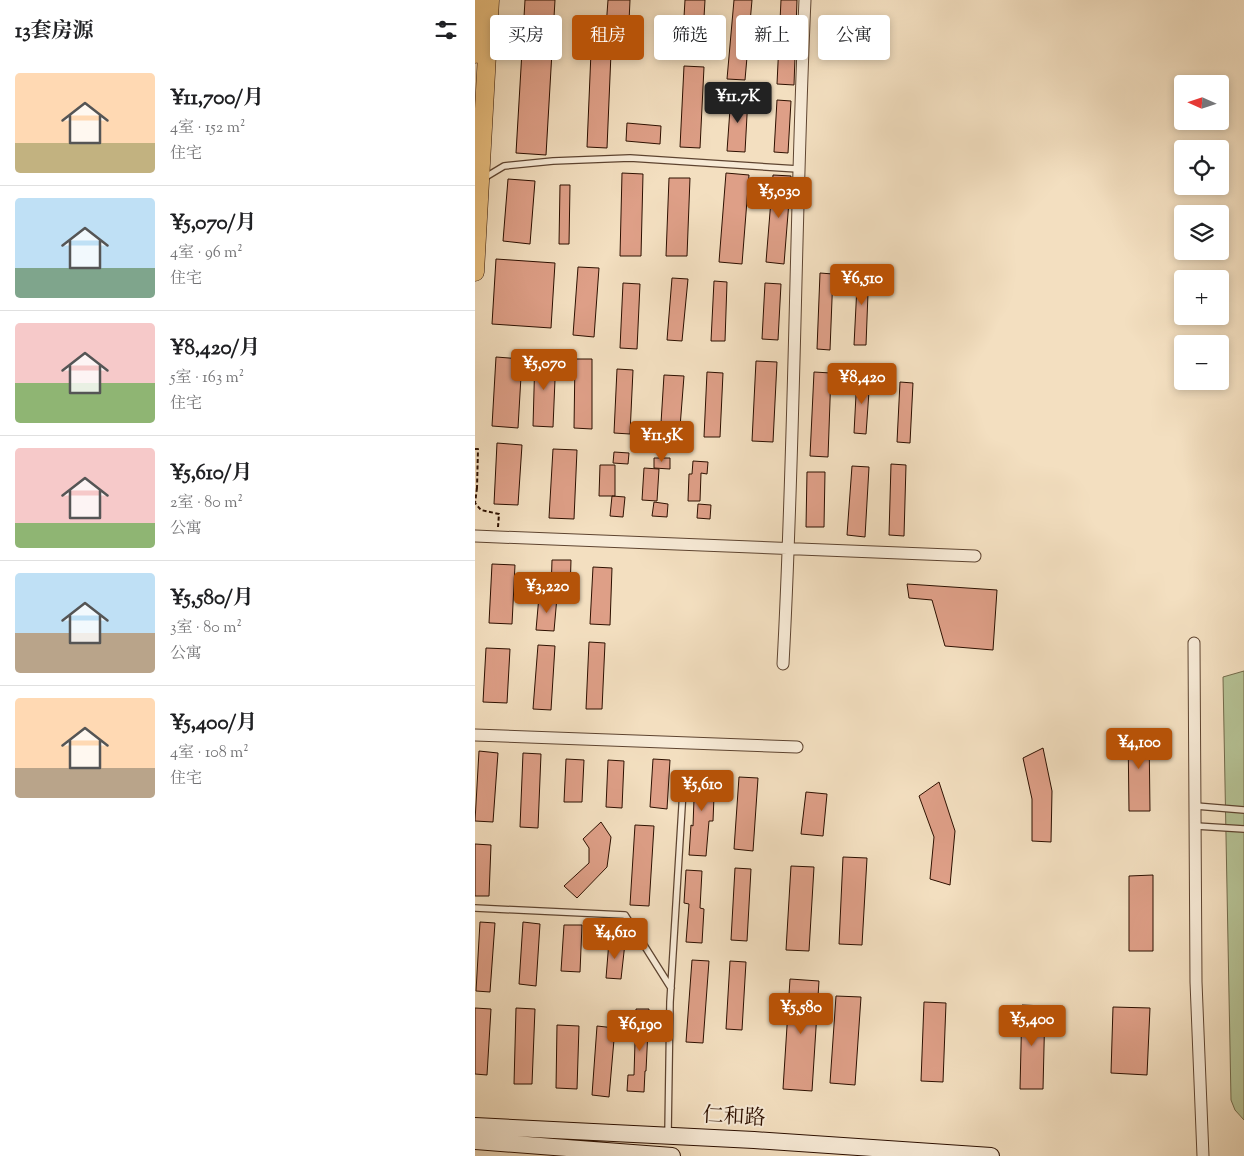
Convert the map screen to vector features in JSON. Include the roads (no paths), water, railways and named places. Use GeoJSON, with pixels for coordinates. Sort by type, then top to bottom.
{"type":"FeatureCollection","features":[{"type":"Feature","properties":{"kind":"main road"},"geometry":{"type":"LineString","coordinates":[[475,54],[478,0]]}},
{"type":"Feature","properties":{"kind":"main road"},"geometry":{"type":"LineString","coordinates":[[475,272],[490,0]]}},
{"type":"Feature","properties":{"kind":"main road","name":"仁和路"},"geometry":{"type":"LineString","coordinates":[[475,1126],[991,1156]]}},
{"type":"Feature","properties":{"kind":"main road"},"geometry":{"type":"LineString","coordinates":[[475,1141],[672,1156]]}},
{"type":"Feature","properties":{"kind":"street"},"geometry":{"type":"LineString","coordinates":[[783,664],[789,549],[798,170],[805,0]]}},
{"type":"Feature","properties":{"kind":"street"},"geometry":{"type":"LineString","coordinates":[[475,536],[975,556]]}},
{"type":"Feature","properties":{"kind":"street"},"geometry":{"type":"LineString","coordinates":[[1193,643],[1196,982],[1203,1156]]}},
{"type":"Feature","properties":{"kind":"street"},"geometry":{"type":"LineString","coordinates":[[475,735],[797,747]]}},
{"type":"Feature","properties":{"kind":"lane"},"geometry":{"type":"LineString","coordinates":[[481,180],[504,166],[553,161],[630,158],[798,170]]}},
{"type":"Feature","properties":{"kind":"lane"},"geometry":{"type":"LineString","coordinates":[[668,1136],[671,988],[683,774]]}},
{"type":"Feature","properties":{"kind":"lane"},"geometry":{"type":"LineString","coordinates":[[1195,806],[1244,810]]}},
{"type":"Feature","properties":{"kind":"lane"},"geometry":{"type":"LineString","coordinates":[[1196,826],[1244,829]]}},
{"type":"Feature","properties":{"kind":"lane"},"geometry":{"type":"LineString","coordinates":[[475,908],[625,914],[671,988]]}}]}
